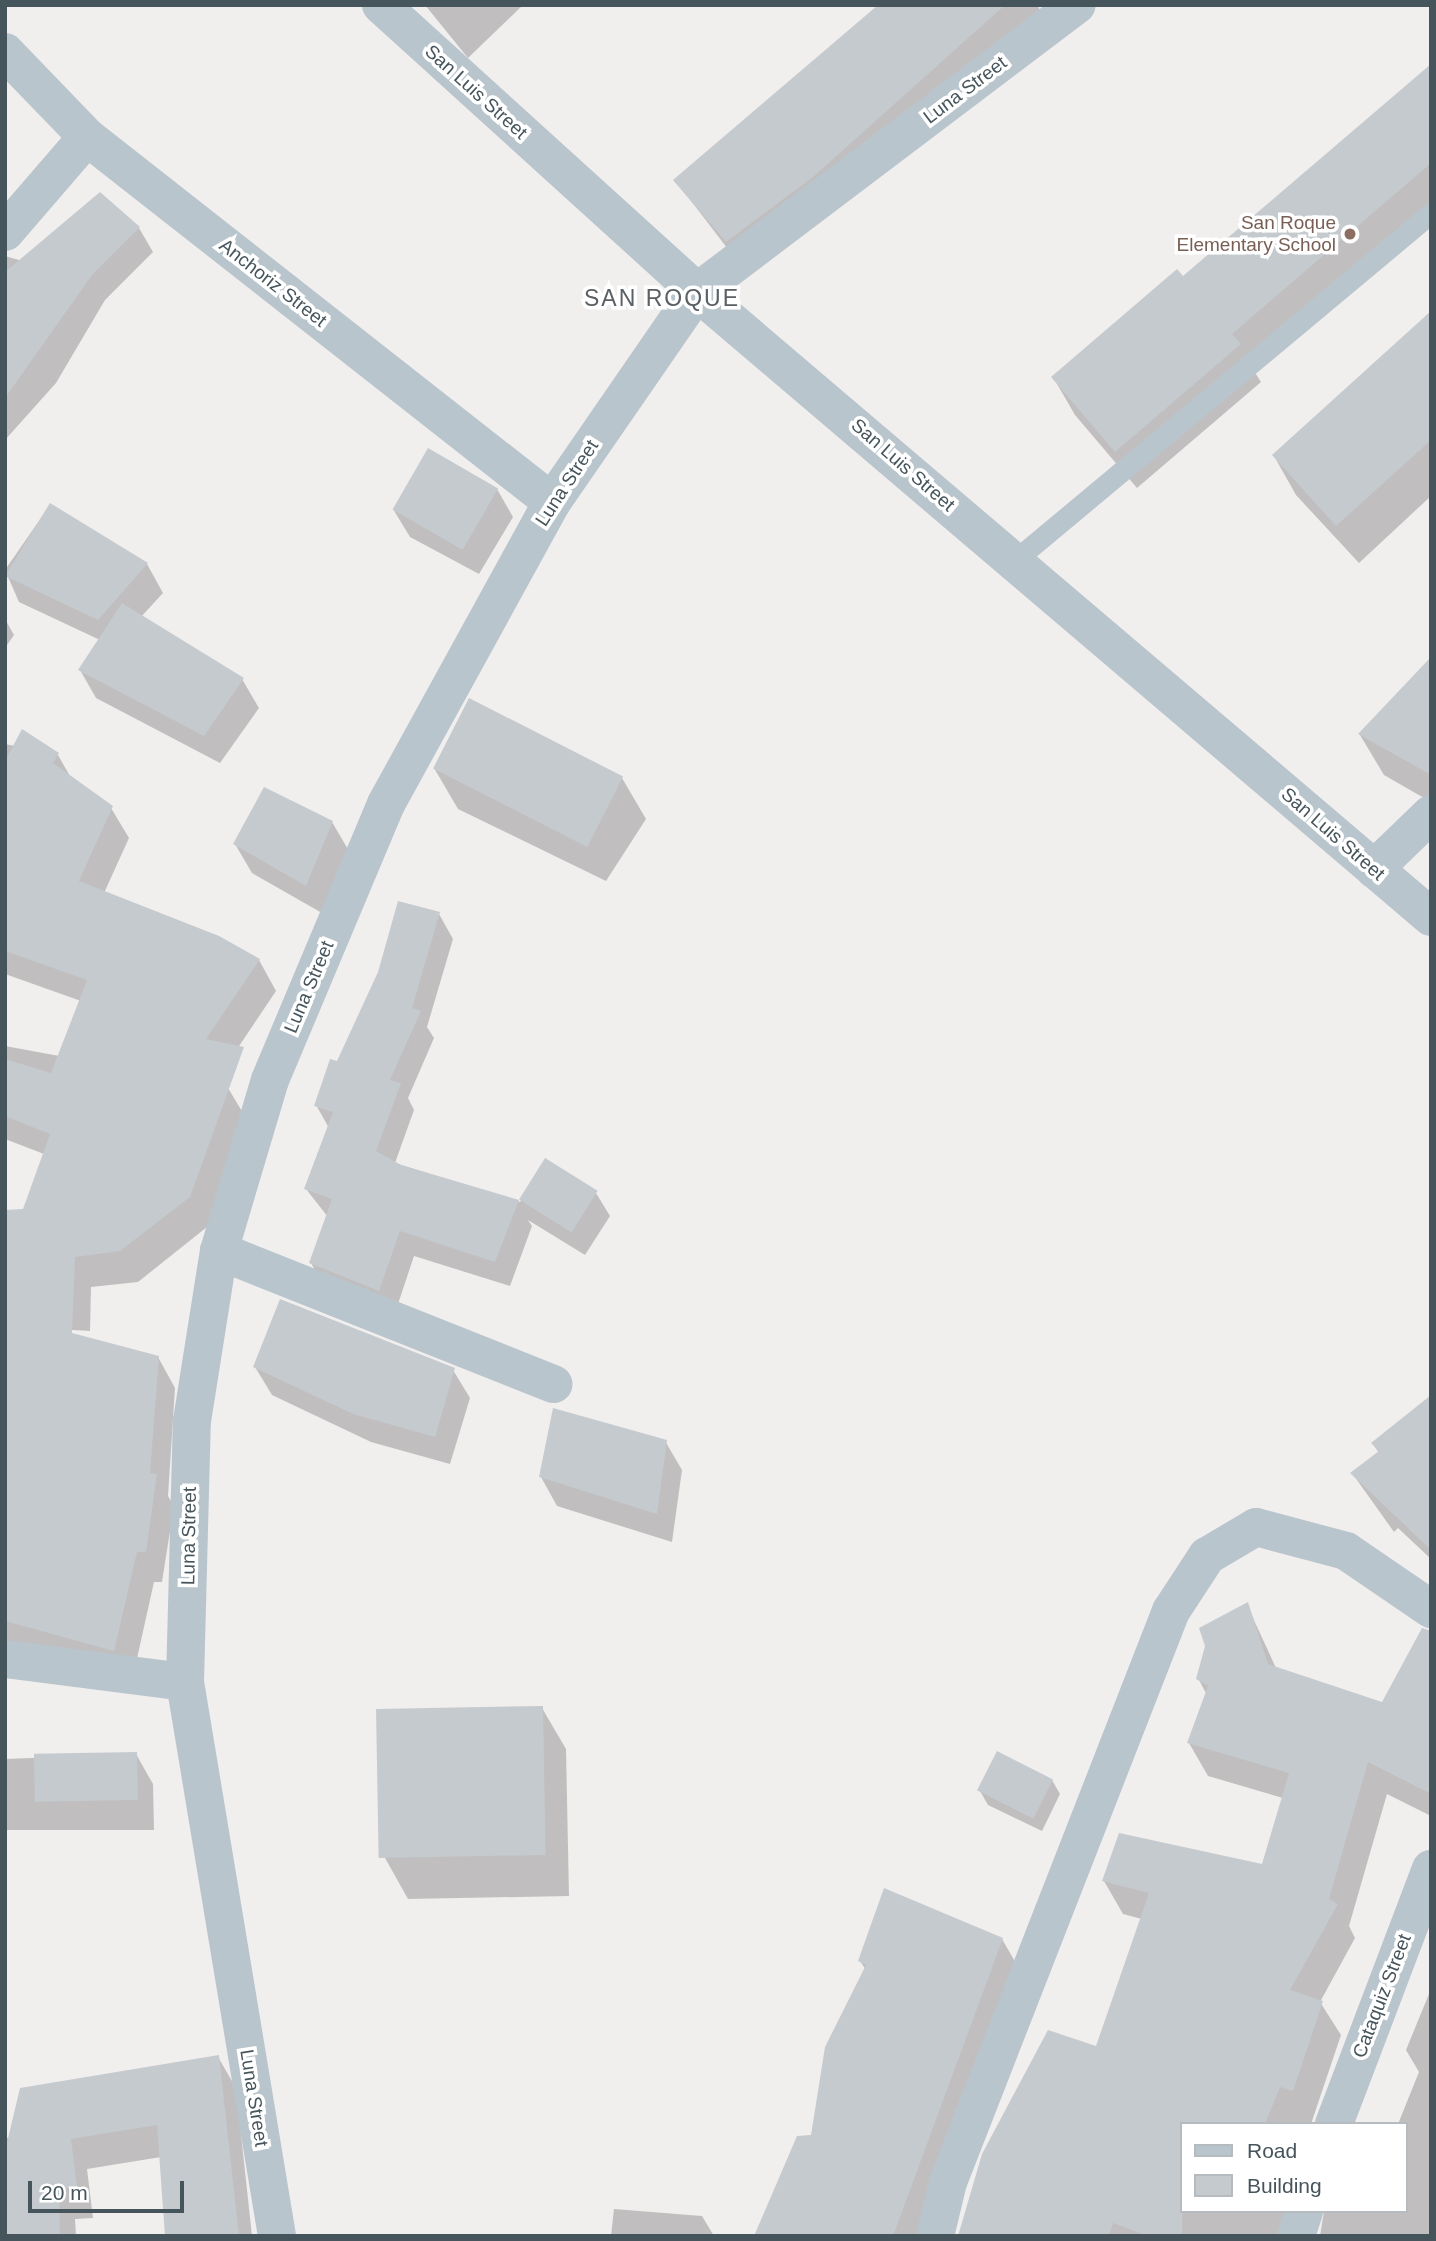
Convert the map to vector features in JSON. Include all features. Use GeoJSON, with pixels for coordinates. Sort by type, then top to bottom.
{"type":"FeatureCollection","features":[{"type":"Feature","properties":{"kind":"street","name":"San Luis Street"},"geometry":{"type":"LineString","coordinates":[[381,5],[697,292],[1431,918]]}},
{"type":"Feature","properties":{"kind":"street","name":"Luna Street"},"geometry":{"type":"LineString","coordinates":[[277,2236],[185,1682],[191,1421],[219,1251],[270,1080],[386,804],[552,502],[697,292],[1077,5]]}},
{"type":"Feature","properties":{"kind":"street","name":"Anchoriz Street"},"geometry":{"type":"LineString","coordinates":[[5,52],[87,137],[552,502]]}},
{"type":"Feature","properties":{"kind":"street"},"geometry":{"type":"LineString","coordinates":[[5,232],[87,137]]}},
{"type":"Feature","properties":{"kind":"street"},"geometry":{"type":"LineString","coordinates":[[1374,869],[1431,814]]}},
{"type":"Feature","properties":{"kind":"street"},"geometry":{"type":"LineString","coordinates":[[219,1251],[552,1384]]}},
{"type":"Feature","properties":{"kind":"street"},"geometry":{"type":"LineString","coordinates":[[935,2236],[948,2182],[1171,1611],[1207,1556],[1256,1527],[1346,1551],[1431,1609]]}},
{"type":"Feature","properties":{"kind":"street"},"geometry":{"type":"LineString","coordinates":[[5,1659],[185,1682]]}},
{"type":"Feature","properties":{"kind":"street","name":"Cataquiz Street"},"geometry":{"type":"LineString","coordinates":[[1335,2122],[1431,1869]]}},
{"type":"Feature","properties":{"kind":"street"},"geometry":{"type":"LineString","coordinates":[[1296,2236],[1303,2213]]}},
{"type":"Feature","properties":{"kind":"lane"},"geometry":{"type":"LineString","coordinates":[[1014,561],[1431,213]]}},
{"type":"Feature","properties":{"kind":"building"},"geometry":{"type":"Polygon","coordinates":[[[878,5],[1005,5],[813,177],[726,242],[673,180],[878,5]]]}},
{"type":"Feature","properties":{"kind":"building"},"geometry":{"type":"Polygon","coordinates":[[[1431,64],[1431,163],[1232,334],[1241,344],[1115,452],[1051,377],[1177,269],[1183,276],[1431,64]]]}},
{"type":"Feature","properties":{"kind":"building"},"geometry":{"type":"Polygon","coordinates":[[[100,192],[140,227],[92,275],[5,398],[5,272],[100,192]]]}},
{"type":"Feature","properties":{"kind":"building"},"geometry":{"type":"Polygon","coordinates":[[[1431,311],[1431,440],[1336,526],[1272,455],[1431,311]]]}},
{"type":"Feature","properties":{"kind":"building"},"geometry":{"type":"Polygon","coordinates":[[[428,448],[498,488],[463,550],[392,509],[428,448]]]}},
{"type":"Feature","properties":{"kind":"building"},"geometry":{"type":"Polygon","coordinates":[[[50,503],[148,563],[98,620],[5,576],[50,503]]]}},
{"type":"Feature","properties":{"kind":"building"},"geometry":{"type":"Polygon","coordinates":[[[122,603],[244,678],[204,736],[78,670],[122,603]]]}},
{"type":"Feature","properties":{"kind":"building"},"geometry":{"type":"Polygon","coordinates":[[[1431,657],[1431,775],[1358,734],[1431,657]]]}},
{"type":"Feature","properties":{"kind":"building"},"geometry":{"type":"Polygon","coordinates":[[[469,698],[623,777],[587,847],[433,768],[469,698]]]}},
{"type":"Feature","properties":{"kind":"building"},"geometry":{"type":"Polygon","coordinates":[[[22,729],[59,753],[53,763],[113,806],[79,881],[219,936],[260,959],[206,1039],[244,1047],[190,1197],[120,1251],[75,1257],[72,1333],[159,1356],[150,1473],[157,1474],[146,1552],[137,1552],[114,1651],[5,1621],[5,1210],[23,1209],[50,1134],[5,1116],[5,1059],[51,1073],[87,980],[5,951],[5,761],[22,729]]]}},
{"type":"Feature","properties":{"kind":"building"},"geometry":{"type":"Polygon","coordinates":[[[264,787],[333,821],[306,886],[233,844],[264,787]]]}},
{"type":"Feature","properties":{"kind":"building"},"geometry":{"type":"Polygon","coordinates":[[[398,901],[440,912],[412,1008],[421,1011],[390,1080],[401,1083],[376,1151],[401,1165],[519,1200],[495,1262],[400,1231],[379,1291],[309,1263],[332,1199],[304,1189],[333,1112],[314,1106],[330,1059],[337,1061],[378,972],[398,901]]]}},
{"type":"Feature","properties":{"kind":"building"},"geometry":{"type":"Polygon","coordinates":[[[545,1158],[598,1191],[572,1232],[519,1200],[545,1158]]]}},
{"type":"Feature","properties":{"kind":"building"},"geometry":{"type":"Polygon","coordinates":[[[280,1299],[455,1368],[435,1437],[353,1414],[253,1367],[280,1299]]]}},
{"type":"Feature","properties":{"kind":"building"},"geometry":{"type":"Polygon","coordinates":[[[1431,1395],[1431,1550],[1350,1473],[1379,1451],[1371,1443],[1431,1395]]]}},
{"type":"Feature","properties":{"kind":"building"},"geometry":{"type":"Polygon","coordinates":[[[553,1408],[667,1440],[657,1514],[539,1477],[553,1408]]]}},
{"type":"Feature","properties":{"kind":"building"},"geometry":{"type":"Polygon","coordinates":[[[1248,1602],[1268,1664],[1382,1702],[1422,1628],[1431,1631],[1431,1794],[1368,1762],[1329,1899],[1338,1904],[1290,1990],[1323,2001],[1293,2091],[1280,2087],[1266,2122],[1180,2122],[1182,2236],[1148,2236],[1113,2223],[1109,2236],[958,2236],[982,2154],[1048,2030],[1096,2046],[1149,1893],[1102,1881],[1119,1833],[1262,1864],[1289,1773],[1187,1743],[1208,1686],[1196,1679],[1205,1646],[1199,1628],[1248,1602]]]}},
{"type":"Feature","properties":{"kind":"building"},"geometry":{"type":"Polygon","coordinates":[[[543,1706],[546,1855],[379,1858],[376,1709],[543,1706]]]}},
{"type":"Feature","properties":{"kind":"building"},"geometry":{"type":"Polygon","coordinates":[[[997,1751],[1053,1780],[1033,1819],[977,1790],[997,1751]]]}},
{"type":"Feature","properties":{"kind":"building"},"geometry":{"type":"Polygon","coordinates":[[[137,1752],[138,1800],[35,1802],[34,1754],[137,1752]]]}},
{"type":"Feature","properties":{"kind":"building"},"geometry":{"type":"Polygon","coordinates":[[[884,1888],[1003,1938],[893,2236],[754,2236],[797,2136],[811,2135],[825,2047],[866,1965],[858,1961],[884,1888]]]}},
{"type":"Feature","properties":{"kind":"building"},"geometry":{"type":"Polygon","coordinates":[[[219,2055],[239,2236],[165,2236],[157,2125],[71,2139],[77,2187],[59,2189],[60,2236],[5,2236],[5,2151],[20,2088],[219,2055]]]}},
{"type":"Feature","properties":{"kind":"place","name":"San Roque Elementary School"},"geometry":{"type":"Point","coordinates":[1350,234]}},
{"type":"Feature","properties":{"kind":"district","name":"SAN ROQUE"},"geometry":{"type":"Point","coordinates":[662,298]}}]}
